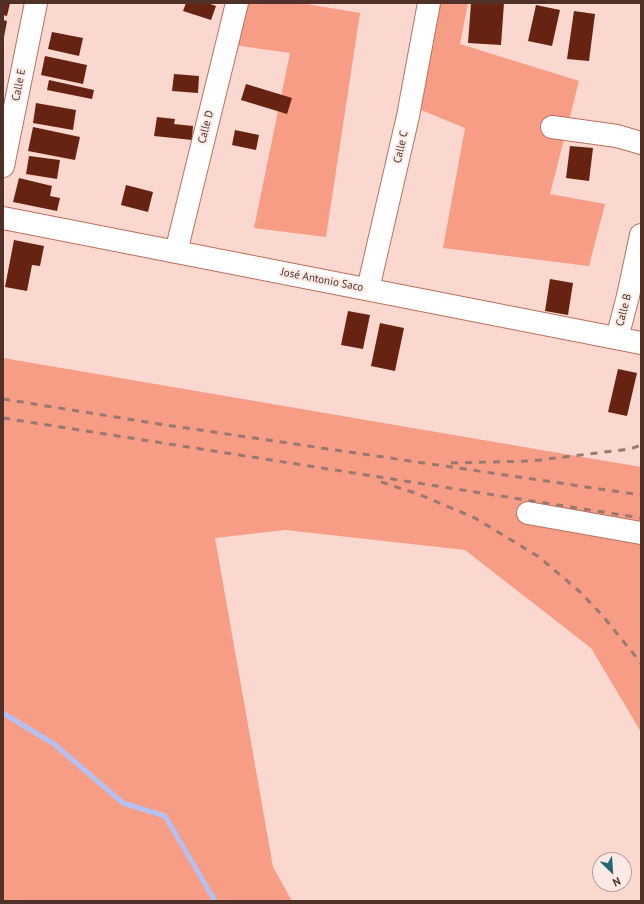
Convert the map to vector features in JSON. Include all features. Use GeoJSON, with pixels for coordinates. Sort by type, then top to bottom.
{"type":"FeatureCollection","features":[{"type":"Feature","properties":{"kind":"street","name":"Calle E"},"geometry":{"type":"LineString","coordinates":[[3,166],[36,3]]}},
{"type":"Feature","properties":{"kind":"street","name":"Calle D"},"geometry":{"type":"LineString","coordinates":[[176,252],[237,3]]}},
{"type":"Feature","properties":{"kind":"street","name":"Calle C"},"geometry":{"type":"LineString","coordinates":[[368,289],[408,116],[429,3]]}},
{"type":"Feature","properties":{"kind":"street"},"geometry":{"type":"LineString","coordinates":[[552,127],[617,136],[641,143]]}},
{"type":"Feature","properties":{"kind":"street","name":"José Antonio Saco"},"geometry":{"type":"LineString","coordinates":[[3,218],[641,343]]}},
{"type":"Feature","properties":{"kind":"street","name":"Calle B"},"geometry":{"type":"LineString","coordinates":[[617,338],[641,235]]}},
{"type":"Feature","properties":{"kind":"street"},"geometry":{"type":"LineString","coordinates":[[528,513],[641,533]]}},
{"type":"Feature","properties":{"kind":"shaded area"},"geometry":{"type":"Polygon","coordinates":[[[237,3],[301,3],[360,13],[326,237],[254,228],[290,53],[227,44],[237,3]]]}},
{"type":"Feature","properties":{"kind":"shaded area"},"geometry":{"type":"Polygon","coordinates":[[[438,3],[468,3],[460,44],[579,81],[550,194],[605,204],[589,266],[443,248],[465,128],[421,110],[438,3]]]}},
{"type":"Feature","properties":{"kind":"shaded area"},"geometry":{"type":"Polygon","coordinates":[[[3,358],[641,467],[641,732],[591,648],[465,550],[285,530],[215,538],[273,867],[292,901],[3,901],[3,358]]]}},
{"type":"Feature","properties":{"kind":"building"},"geometry":{"type":"Polygon","coordinates":[[[3,3],[10,3],[7,16],[3,15],[3,3]]]}},
{"type":"Feature","properties":{"kind":"building"},"geometry":{"type":"Polygon","coordinates":[[[186,3],[207,3],[216,6],[211,20],[183,11],[186,3]]]}},
{"type":"Feature","properties":{"kind":"building"},"geometry":{"type":"Polygon","coordinates":[[[471,3],[504,3],[501,45],[468,43],[471,3]]]}},
{"type":"Feature","properties":{"kind":"building"},"geometry":{"type":"Polygon","coordinates":[[[536,5],[560,10],[552,46],[528,41],[536,5]]]}},
{"type":"Feature","properties":{"kind":"building"},"geometry":{"type":"Polygon","coordinates":[[[574,11],[595,14],[589,61],[567,59],[574,11]]]}},
{"type":"Feature","properties":{"kind":"building"},"geometry":{"type":"Polygon","coordinates":[[[3,20],[7,21],[4,37],[3,37],[3,20]]]}},
{"type":"Feature","properties":{"kind":"building"},"geometry":{"type":"Polygon","coordinates":[[[52,32],[83,38],[79,56],[48,49],[52,32]]]}},
{"type":"Feature","properties":{"kind":"building"},"geometry":{"type":"Polygon","coordinates":[[[45,56],[87,65],[83,84],[41,75],[45,56]]]}},
{"type":"Feature","properties":{"kind":"building"},"geometry":{"type":"Polygon","coordinates":[[[174,74],[199,76],[198,93],[172,91],[174,74]]]}},
{"type":"Feature","properties":{"kind":"building"},"geometry":{"type":"Polygon","coordinates":[[[49,80],[94,90],[92,99],[47,90],[49,80]]]}},
{"type":"Feature","properties":{"kind":"building"},"geometry":{"type":"Polygon","coordinates":[[[246,84],[292,98],[287,114],[241,100],[246,84]]]}},
{"type":"Feature","properties":{"kind":"building"},"geometry":{"type":"Polygon","coordinates":[[[36,103],[76,110],[73,130],[33,123],[36,103]]]}},
{"type":"Feature","properties":{"kind":"building"},"geometry":{"type":"Polygon","coordinates":[[[157,117],[175,119],[174,124],[193,126],[192,140],[154,136],[157,117]]]}},
{"type":"Feature","properties":{"kind":"building"},"geometry":{"type":"Polygon","coordinates":[[[33,127],[80,137],[75,160],[28,151],[33,127]]]}},
{"type":"Feature","properties":{"kind":"building"},"geometry":{"type":"Polygon","coordinates":[[[235,130],[259,135],[256,150],[232,145],[235,130]]]}},
{"type":"Feature","properties":{"kind":"building"},"geometry":{"type":"Polygon","coordinates":[[[570,146],[593,148],[589,181],[566,178],[570,146]]]}},
{"type":"Feature","properties":{"kind":"building"},"geometry":{"type":"Polygon","coordinates":[[[29,156],[60,160],[57,179],[26,174],[29,156]]]}},
{"type":"Feature","properties":{"kind":"building"},"geometry":{"type":"Polygon","coordinates":[[[19,178],[52,186],[50,196],[60,198],[57,211],[13,202],[19,178]]]}},
{"type":"Feature","properties":{"kind":"building"},"geometry":{"type":"Polygon","coordinates":[[[126,185],[153,192],[148,212],[121,205],[126,185]]]}},
{"type":"Feature","properties":{"kind":"building"},"geometry":{"type":"Polygon","coordinates":[[[14,240],[44,246],[40,266],[32,265],[27,291],[5,287],[14,240]]]}},
{"type":"Feature","properties":{"kind":"building"},"geometry":{"type":"Polygon","coordinates":[[[550,279],[573,283],[568,315],[545,311],[550,279]]]}},
{"type":"Feature","properties":{"kind":"building"},"geometry":{"type":"Polygon","coordinates":[[[348,311],[370,315],[363,349],[341,345],[348,311]]]}},
{"type":"Feature","properties":{"kind":"building"},"geometry":{"type":"Polygon","coordinates":[[[380,323],[404,328],[395,371],[371,366],[380,323]]]}},
{"type":"Feature","properties":{"kind":"building"},"geometry":{"type":"Polygon","coordinates":[[[618,369],[637,373],[627,416],[608,412],[618,369]]]}},
{"type":"Feature","properties":{"kind":"waterway"},"geometry":{"type":"LineString","coordinates":[[3,713],[54,744],[123,803],[165,816],[215,901]]}},
{"type":"Feature","properties":{"kind":"railway"},"geometry":{"type":"LineString","coordinates":[[3,399],[159,424],[641,495]]}},
{"type":"Feature","properties":{"kind":"railway"},"geometry":{"type":"LineString","coordinates":[[3,418],[641,518]]}},
{"type":"Feature","properties":{"kind":"railway"},"geometry":{"type":"LineString","coordinates":[[451,463],[531,461],[630,449],[641,445]]}},
{"type":"Feature","properties":{"kind":"railway"},"geometry":{"type":"LineString","coordinates":[[381,482],[418,494],[475,518],[539,557],[579,591],[602,615],[641,663]]}}]}
